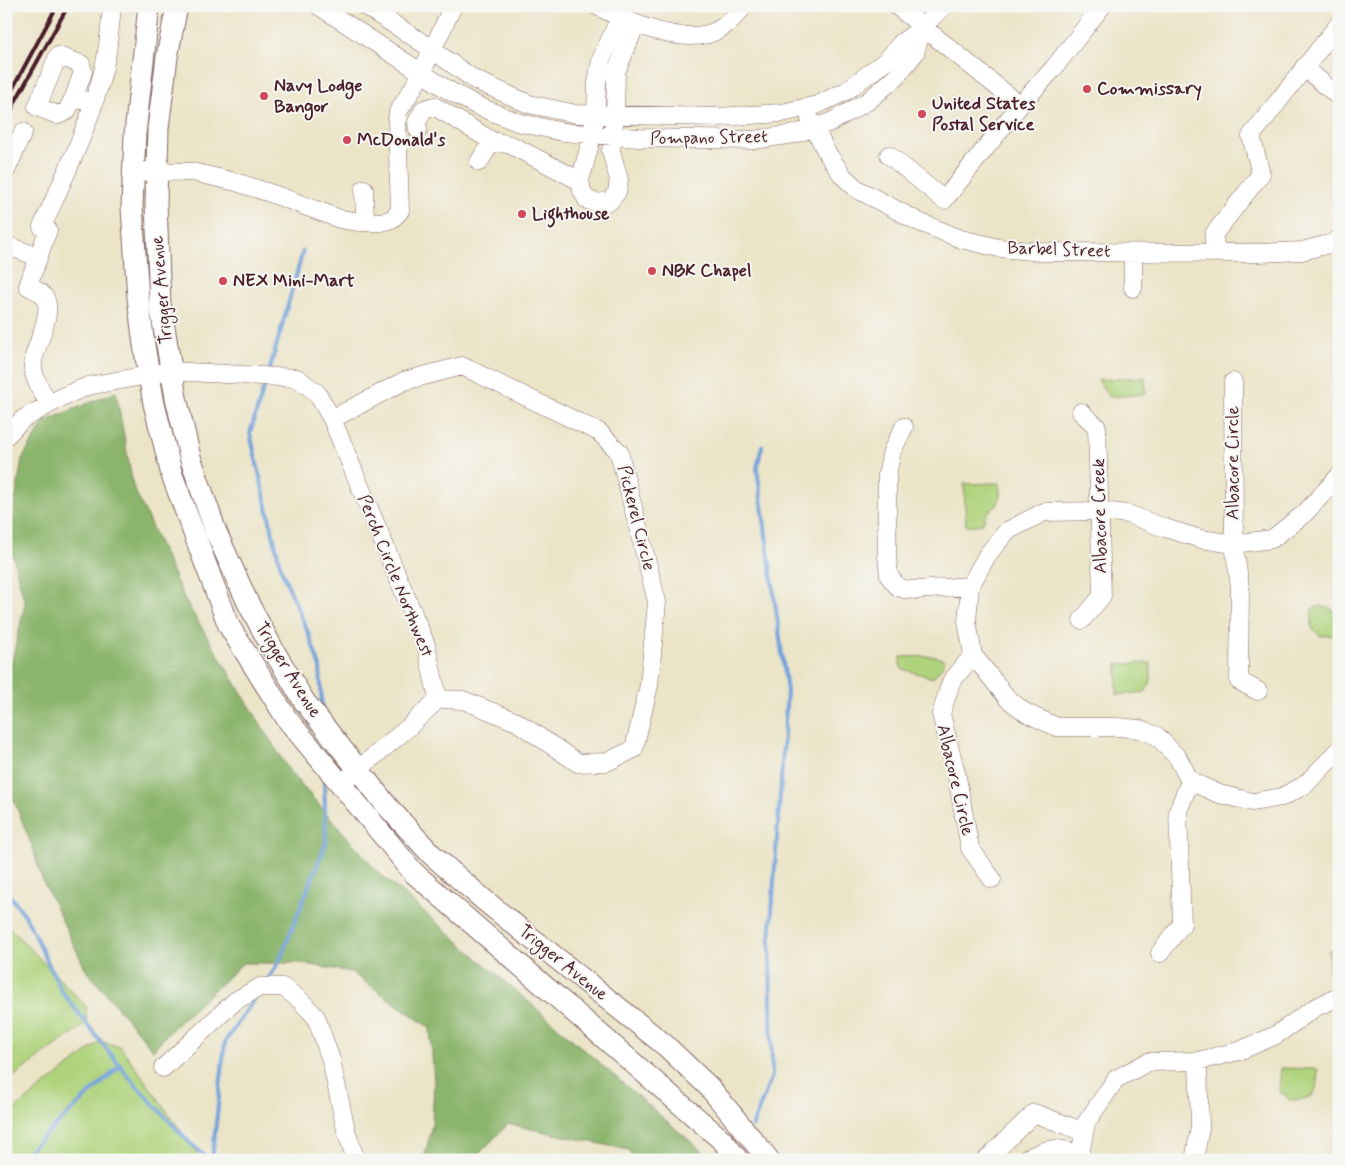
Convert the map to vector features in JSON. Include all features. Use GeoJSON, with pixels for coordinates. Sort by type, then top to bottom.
{"type":"FeatureCollection","features":[{"type":"Feature","properties":{"kind":"main road","name":"Trigger Avenue"},"geometry":{"type":"LineString","coordinates":[[149,6],[135,134],[133,171],[132,207],[138,298],[154,404],[172,475],[229,626],[287,719],[414,873],[723,1141],[738,1160]]}},
{"type":"Feature","properties":{"kind":"main road","name":"Trigger Avenue"},"geometry":{"type":"LineString","coordinates":[[177,6],[167,56],[155,171],[160,304],[170,370],[190,457],[216,532],[248,603],[304,701],[357,770],[431,854],[484,900],[666,1046],[710,1088],[769,1160]]}},
{"type":"Feature","properties":{"kind":"street"},"geometry":{"type":"LineString","coordinates":[[49,404],[40,389],[33,361],[47,317],[46,299],[41,293],[28,286],[48,230],[42,227],[80,140],[105,65],[112,6]]}},
{"type":"Feature","properties":{"kind":"street","name":"Pompano Street"},"geometry":{"type":"LineString","coordinates":[[319,6],[448,90],[478,106],[517,122],[563,132],[639,138],[753,140],[795,134],[831,122],[868,101],[896,77],[915,53],[922,28]]}},
{"type":"Feature","properties":{"kind":"street","name":"Pompano Street"},"geometry":{"type":"LineString","coordinates":[[365,6],[475,80],[529,104],[576,114],[615,116],[782,114],[817,105],[846,91],[887,60],[901,43],[922,28]]}},
{"type":"Feature","properties":{"kind":"street"},"geometry":{"type":"LineString","coordinates":[[133,171],[192,172],[236,182],[340,220],[365,222],[392,220],[400,211],[398,112],[421,72],[454,6]]}},
{"type":"Feature","properties":{"kind":"street"},"geometry":{"type":"LineString","coordinates":[[597,6],[628,21],[687,36],[708,34],[728,24],[744,6]]}},
{"type":"Feature","properties":{"kind":"street"},"geometry":{"type":"LineString","coordinates":[[897,6],[1020,105]]}},
{"type":"Feature","properties":{"kind":"street"},"geometry":{"type":"LineString","coordinates":[[922,28],[943,6]]}},
{"type":"Feature","properties":{"kind":"street"},"geometry":{"type":"LineString","coordinates":[[889,155],[944,200],[1020,105],[1053,70],[1102,6]]}},
{"type":"Feature","properties":{"kind":"street"},"geometry":{"type":"LineString","coordinates":[[628,21],[616,72],[615,116],[611,151],[619,180],[617,192],[610,202],[598,203],[587,200],[582,191],[582,175],[596,114],[597,82],[601,60],[628,21]]}},
{"type":"Feature","properties":{"kind":"street"},"geometry":{"type":"LineString","coordinates":[[1214,253],[1214,234],[1261,174],[1251,136],[1339,24]]}},
{"type":"Feature","properties":{"kind":"street"},"geometry":{"type":"LineString","coordinates":[[1304,68],[1339,97]]}},
{"type":"Feature","properties":{"kind":"street"},"geometry":{"type":"LineString","coordinates":[[74,97],[93,104]]}},
{"type":"Feature","properties":{"kind":"street"},"geometry":{"type":"LineString","coordinates":[[418,130],[417,122],[424,109],[434,106],[492,141],[511,145],[582,175]]}},
{"type":"Feature","properties":{"kind":"street","name":"Barbel Street"},"geometry":{"type":"LineString","coordinates":[[806,108],[813,128],[827,153],[838,169],[857,189],[918,222],[960,239],[999,248],[1042,252],[1133,253],[1260,253],[1302,250],[1333,243],[1339,239]]}},
{"type":"Feature","properties":{"kind":"street"},"geometry":{"type":"LineString","coordinates":[[6,171],[23,132]]}},
{"type":"Feature","properties":{"kind":"street"},"geometry":{"type":"LineString","coordinates":[[479,162],[492,141]]}},
{"type":"Feature","properties":{"kind":"street"},"geometry":{"type":"LineString","coordinates":[[582,175],[600,165],[616,170]]}},
{"type":"Feature","properties":{"kind":"street"},"geometry":{"type":"LineString","coordinates":[[364,189],[365,222]]}},
{"type":"Feature","properties":{"kind":"street"},"geometry":{"type":"LineString","coordinates":[[6,245],[38,257]]}},
{"type":"Feature","properties":{"kind":"street"},"geometry":{"type":"LineString","coordinates":[[1133,253],[1133,288]]}},
{"type":"Feature","properties":{"kind":"street","name":"Pickerel Circle"},"geometry":{"type":"LineString","coordinates":[[332,419],[404,381],[462,366],[599,432],[619,452],[657,602],[649,685],[634,749],[607,762],[578,763],[518,722],[463,700],[438,699]]}},
{"type":"Feature","properties":{"kind":"street"},"geometry":{"type":"LineString","coordinates":[[6,436],[23,419],[64,396],[88,386],[170,370],[298,378],[317,393],[332,419]]}},
{"type":"Feature","properties":{"kind":"street","name":"Albacore Circle"},"geometry":{"type":"LineString","coordinates":[[1233,382],[1234,544]]}},
{"type":"Feature","properties":{"kind":"street","name":"Albacore Creek"},"geometry":{"type":"LineString","coordinates":[[1081,412],[1097,428],[1102,596],[1082,620]]}},
{"type":"Feature","properties":{"kind":"street","name":"Perch Circle Northwest"},"geometry":{"type":"LineString","coordinates":[[332,419],[426,645],[438,699]]}},
{"type":"Feature","properties":{"kind":"street"},"geometry":{"type":"LineString","coordinates":[[904,427],[892,451],[887,474],[887,556],[891,581],[904,589],[917,590],[970,586]]}},
{"type":"Feature","properties":{"kind":"street","name":"Albacore Circle"},"geometry":{"type":"LineString","coordinates":[[1190,782],[1178,758],[1157,736],[1139,729],[1117,726],[1058,727],[1026,713],[1008,699],[973,655],[967,621],[970,586],[988,554],[1007,531],[1044,512],[1100,511],[1128,514],[1201,539],[1234,544],[1272,539],[1305,513],[1339,476]]}},
{"type":"Feature","properties":{"kind":"street"},"geometry":{"type":"LineString","coordinates":[[1234,544],[1240,588],[1239,681],[1258,691]]}},
{"type":"Feature","properties":{"kind":"street","name":"Albacore Circle"},"geometry":{"type":"LineString","coordinates":[[973,655],[951,682],[941,714],[957,777],[970,848],[992,878]]}},
{"type":"Feature","properties":{"kind":"street"},"geometry":{"type":"LineString","coordinates":[[341,784],[410,726],[438,699]]}},
{"type":"Feature","properties":{"kind":"street"},"geometry":{"type":"LineString","coordinates":[[1160,953],[1182,924],[1178,811],[1190,782],[1219,794],[1253,802],[1282,797],[1305,786],[1339,750]]}},
{"type":"Feature","properties":{"kind":"street"},"geometry":{"type":"LineString","coordinates":[[164,1068],[235,1001],[260,987],[283,987],[300,1000],[316,1017],[331,1060],[346,1130],[356,1160]]}},
{"type":"Feature","properties":{"kind":"street"},"geometry":{"type":"LineString","coordinates":[[1024,1160],[1037,1153],[1054,1148],[1070,1151],[1079,1158],[1086,1123],[1116,1079],[1148,1062],[1198,1061],[1239,1051],[1276,1035],[1316,1007],[1339,997]]}},
{"type":"Feature","properties":{"kind":"street"},"geometry":{"type":"LineString","coordinates":[[1194,1160],[1200,1128],[1198,1061]]}},
{"type":"Feature","properties":{"kind":"street"},"geometry":{"type":"LineString","coordinates":[[986,1160],[1034,1113],[1084,1132]]}},
{"type":"Feature","properties":{"kind":"green space"},"geometry":{"type":"Polygon","coordinates":[[[1145,377],[1146,394],[1109,397],[1098,380],[1145,377]]]}},
{"type":"Feature","properties":{"kind":"green space"},"geometry":{"type":"Polygon","coordinates":[[[116,392],[133,486],[186,602],[290,772],[379,873],[712,1160],[633,1160],[629,1150],[508,1124],[473,1160],[424,1160],[432,1125],[434,1081],[430,1028],[351,972],[299,963],[243,963],[174,1027],[153,1050],[86,970],[42,879],[32,846],[6,780],[6,700],[10,669],[25,604],[9,540],[22,459],[45,421],[116,392]]]}},
{"type":"Feature","properties":{"kind":"green space"},"geometry":{"type":"Polygon","coordinates":[[[1000,483],[1000,499],[997,505],[987,513],[982,524],[966,526],[964,484],[1000,483]]]}},
{"type":"Feature","properties":{"kind":"green space"},"geometry":{"type":"Polygon","coordinates":[[[1320,606],[1332,609],[1339,620],[1338,635],[1321,636],[1312,629],[1312,609],[1320,606]]]}},
{"type":"Feature","properties":{"kind":"green space"},"geometry":{"type":"Polygon","coordinates":[[[936,656],[944,660],[944,664],[933,678],[902,669],[900,665],[901,657],[936,656]]]}},
{"type":"Feature","properties":{"kind":"green space"},"geometry":{"type":"Polygon","coordinates":[[[1151,663],[1151,682],[1145,692],[1117,695],[1117,664],[1151,663]]]}},
{"type":"Feature","properties":{"kind":"green space"},"geometry":{"type":"Polygon","coordinates":[[[6,924],[86,1006],[87,1023],[6,1082],[6,924]]]}},
{"type":"Feature","properties":{"kind":"green space"},"geometry":{"type":"Polygon","coordinates":[[[1329,950],[1339,950],[1339,979],[1332,978],[1329,974],[1329,950]]]}},
{"type":"Feature","properties":{"kind":"green space"},"geometry":{"type":"Polygon","coordinates":[[[101,1041],[121,1047],[202,1160],[6,1160],[6,1116],[101,1041]]]}},
{"type":"Feature","properties":{"kind":"green space"},"geometry":{"type":"Polygon","coordinates":[[[1281,1068],[1318,1069],[1316,1090],[1310,1097],[1305,1099],[1289,1100],[1284,1094],[1279,1092],[1281,1068]]]}},
{"type":"Feature","properties":{"kind":"waterway"},"geometry":{"type":"LineString","coordinates":[[269,372],[303,251]]}},
{"type":"Feature","properties":{"kind":"waterway"},"geometry":{"type":"LineString","coordinates":[[266,381],[250,433],[281,569],[309,635],[320,667],[322,710]]}},
{"type":"Feature","properties":{"kind":"waterway"},"geometry":{"type":"LineString","coordinates":[[752,1127],[772,1076],[770,941],[787,691],[757,468],[762,446]]}},
{"type":"Feature","properties":{"kind":"waterway"},"geometry":{"type":"LineString","coordinates":[[266,982],[278,964],[326,843],[324,777]]}},
{"type":"Feature","properties":{"kind":"waterway"},"geometry":{"type":"LineString","coordinates":[[6,891],[25,915],[62,992],[131,1080],[190,1143],[210,1160]]}},
{"type":"Feature","properties":{"kind":"waterway"},"geometry":{"type":"LineString","coordinates":[[212,1160],[225,1042],[255,998]]}},
{"type":"Feature","properties":{"kind":"waterway"},"geometry":{"type":"LineString","coordinates":[[24,1160],[26,1153],[121,1065]]}},
{"type":"Feature","properties":{"kind":"railway"},"geometry":{"type":"LineString","coordinates":[[6,101],[57,6]]}},
{"type":"Feature","properties":{"kind":"railway"},"geometry":{"type":"LineString","coordinates":[[6,124],[15,102],[68,6]]}},
{"type":"Feature","properties":{"kind":"place","name":"Commissary"},"geometry":{"type":"Point","coordinates":[1087,89]}},
{"type":"Feature","properties":{"kind":"place","name":"Navy Lodge Bangor"},"geometry":{"type":"Point","coordinates":[264,96]}},
{"type":"Feature","properties":{"kind":"place","name":"United States Postal Service"},"geometry":{"type":"Point","coordinates":[922,114]}},
{"type":"Feature","properties":{"kind":"place","name":"McDonald's"},"geometry":{"type":"Point","coordinates":[347,140]}},
{"type":"Feature","properties":{"kind":"place","name":"Lighthouse"},"geometry":{"type":"Point","coordinates":[522,214]}},
{"type":"Feature","properties":{"kind":"place","name":"NBK Chapel"},"geometry":{"type":"Point","coordinates":[652,271]}},
{"type":"Feature","properties":{"kind":"place","name":"NEX Mini-Mart"},"geometry":{"type":"Point","coordinates":[223,281]}}]}
